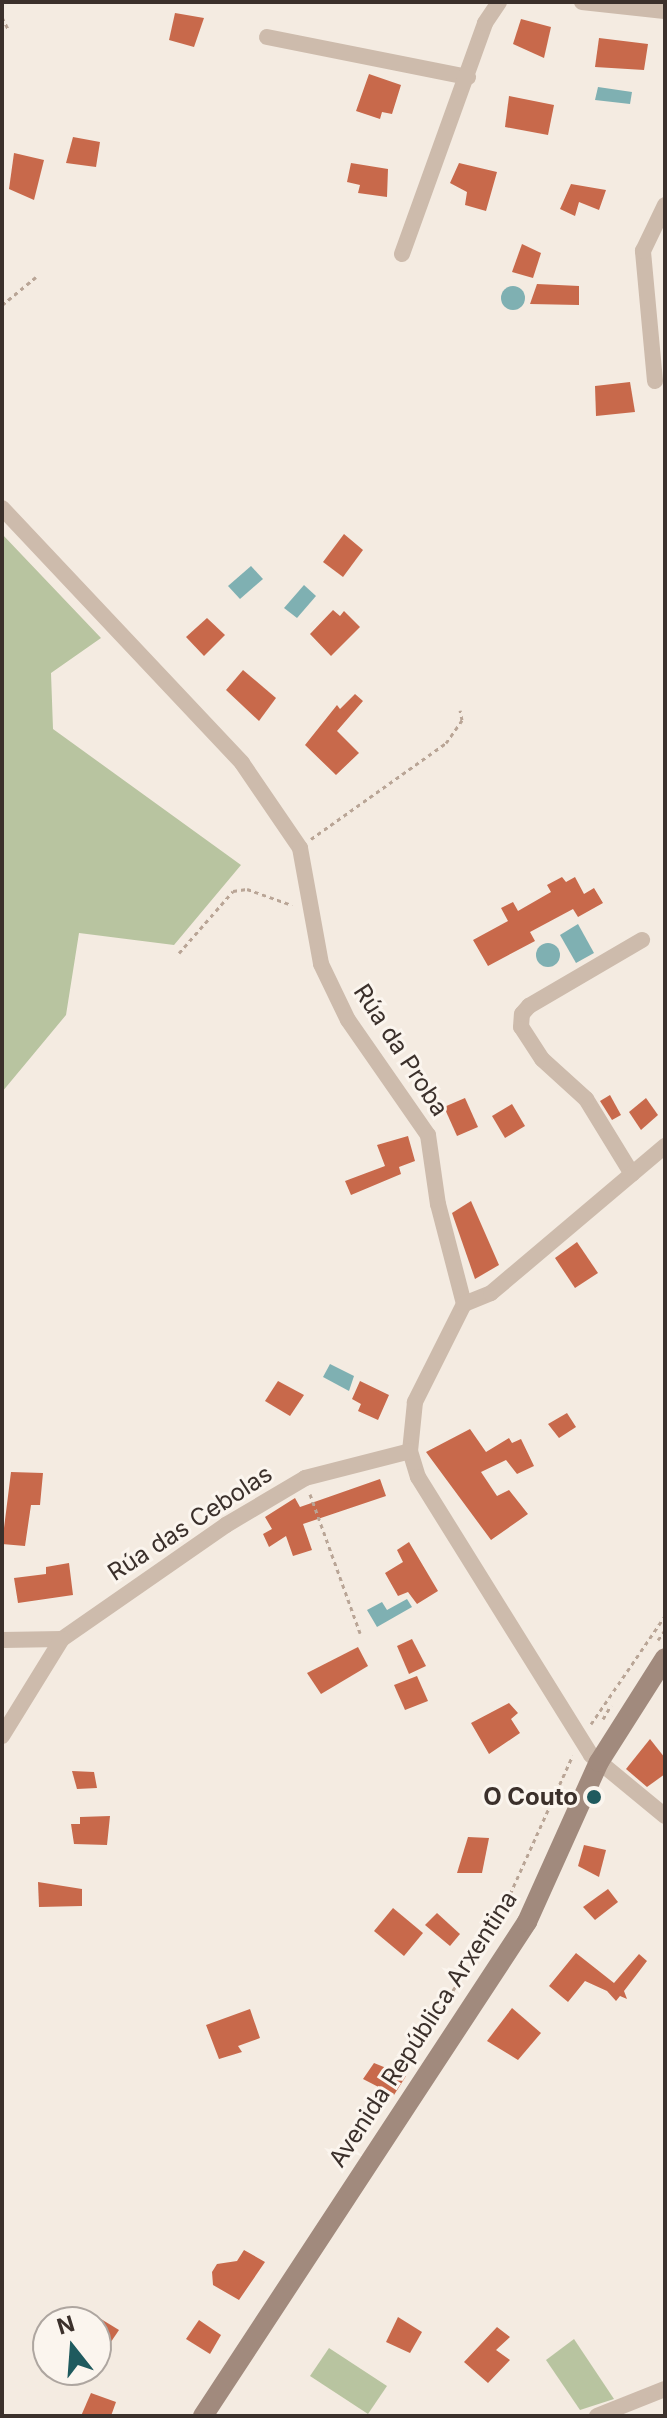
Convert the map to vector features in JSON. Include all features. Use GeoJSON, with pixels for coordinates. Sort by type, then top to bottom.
{"type":"FeatureCollection","features":[{"type":"Feature","properties":{"kind":"main road","name":"Avenida República Arxentina"},"geometry":{"type":"LineString","coordinates":[[203,2416],[527,1922],[599,1762],[665,1658]]}},
{"type":"Feature","properties":{"kind":"street"},"geometry":{"type":"LineString","coordinates":[[402,254],[485,23],[499,2]]}},
{"type":"Feature","properties":{"kind":"street"},"geometry":{"type":"LineString","coordinates":[[582,2],[665,11]]}},
{"type":"Feature","properties":{"kind":"street"},"geometry":{"type":"LineString","coordinates":[[267,37],[468,77]]}},
{"type":"Feature","properties":{"kind":"street"},"geometry":{"type":"LineString","coordinates":[[655,381],[646,326],[643,251],[665,205]]}},
{"type":"Feature","properties":{"kind":"street","name":"Rúa da Proba"},"geometry":{"type":"LineString","coordinates":[[2,508],[242,763],[300,848],[321,964],[348,1020],[428,1135],[438,1204],[464,1304]]}},
{"type":"Feature","properties":{"kind":"street"},"geometry":{"type":"LineString","coordinates":[[632,1174],[586,1099],[542,1059],[521,1027],[529,1006],[642,940]]}},
{"type":"Feature","properties":{"kind":"street"},"geometry":{"type":"LineString","coordinates":[[665,1146],[491,1293],[464,1304],[415,1402],[410,1451],[418,1477],[581,1738],[599,1762],[665,1816]]}},
{"type":"Feature","properties":{"kind":"street","name":"Rúa das Cebolas"},"geometry":{"type":"LineString","coordinates":[[62,1639],[214,1534],[305,1478],[410,1451]]}},
{"type":"Feature","properties":{"kind":"street"},"geometry":{"type":"LineString","coordinates":[[2,1640],[62,1639]]}},
{"type":"Feature","properties":{"kind":"street"},"geometry":{"type":"LineString","coordinates":[[2,1736],[62,1639]]}},
{"type":"Feature","properties":{"kind":"street"},"geometry":{"type":"LineString","coordinates":[[597,2416],[665,2389]]}},
{"type":"Feature","properties":{"kind":"path"},"geometry":{"type":"LineString","coordinates":[[2,17],[8,29]]}},
{"type":"Feature","properties":{"kind":"path"},"geometry":{"type":"LineString","coordinates":[[2,305],[36,277]]}},
{"type":"Feature","properties":{"kind":"path"},"geometry":{"type":"LineString","coordinates":[[300,848],[446,743],[462,720],[460,710]]}},
{"type":"Feature","properties":{"kind":"path"},"geometry":{"type":"LineString","coordinates":[[179,953],[233,891],[247,889],[311,910]]}},
{"type":"Feature","properties":{"kind":"path"},"geometry":{"type":"LineString","coordinates":[[305,1478],[360,1633]]}},
{"type":"Feature","properties":{"kind":"path"},"geometry":{"type":"LineString","coordinates":[[421,2051],[418,2044],[511,1896],[581,1738],[665,1616]]}},
{"type":"Feature","properties":{"kind":"green space"},"geometry":{"type":"Polygon","coordinates":[[[2,534],[101,638],[51,673],[53,729],[241,865],[174,945],[79,933],[66,1015],[2,1092],[2,534]]]}},
{"type":"Feature","properties":{"kind":"green space"},"geometry":{"type":"Polygon","coordinates":[[[574,2339],[614,2399],[580,2410],[546,2360],[574,2339]]]}},
{"type":"Feature","properties":{"kind":"green space"},"geometry":{"type":"Polygon","coordinates":[[[329,2348],[387,2386],[368,2414],[310,2376],[329,2348]]]}},
{"type":"Feature","properties":{"kind":"water"},"geometry":{"type":"Polygon","coordinates":[[[598,87],[632,92],[630,104],[595,100],[598,87]]]}},
{"type":"Feature","properties":{"kind":"water"},"geometry":{"type":"Polygon","coordinates":[[[513,286],[524,293],[525,298],[518,309],[513,310],[502,303],[501,298],[508,287],[513,286]]]}},
{"type":"Feature","properties":{"kind":"water"},"geometry":{"type":"Polygon","coordinates":[[[251,566],[263,579],[240,599],[228,586],[251,566]]]}},
{"type":"Feature","properties":{"kind":"water"},"geometry":{"type":"Polygon","coordinates":[[[304,585],[316,596],[297,618],[284,608],[304,585]]]}},
{"type":"Feature","properties":{"kind":"water"},"geometry":{"type":"Polygon","coordinates":[[[578,924],[594,953],[576,963],[560,935],[578,924]]]}},
{"type":"Feature","properties":{"kind":"water"},"geometry":{"type":"Polygon","coordinates":[[[548,943],[559,950],[560,955],[553,966],[548,967],[537,960],[536,955],[543,944],[548,943]]]}},
{"type":"Feature","properties":{"kind":"water"},"geometry":{"type":"Polygon","coordinates":[[[330,1364],[354,1376],[349,1391],[323,1377],[330,1364]]]}},
{"type":"Feature","properties":{"kind":"water"},"geometry":{"type":"Polygon","coordinates":[[[407,1599],[412,1607],[377,1627],[367,1610],[382,1602],[387,1610],[407,1599]]]}},
{"type":"Feature","properties":{"kind":"building"},"geometry":{"type":"Polygon","coordinates":[[[175,13],[204,18],[194,47],[169,40],[175,13]]]}},
{"type":"Feature","properties":{"kind":"building"},"geometry":{"type":"Polygon","coordinates":[[[521,19],[551,27],[544,58],[513,44],[521,19]]]}},
{"type":"Feature","properties":{"kind":"building"},"geometry":{"type":"Polygon","coordinates":[[[599,38],[648,44],[644,70],[595,67],[599,38]]]}},
{"type":"Feature","properties":{"kind":"building"},"geometry":{"type":"Polygon","coordinates":[[[369,74],[401,85],[392,114],[382,112],[380,119],[356,111],[369,74]]]}},
{"type":"Feature","properties":{"kind":"building"},"geometry":{"type":"Polygon","coordinates":[[[509,96],[554,105],[548,135],[505,127],[509,96]]]}},
{"type":"Feature","properties":{"kind":"building"},"geometry":{"type":"Polygon","coordinates":[[[73,137],[100,142],[96,167],[66,163],[73,137]]]}},
{"type":"Feature","properties":{"kind":"building"},"geometry":{"type":"Polygon","coordinates":[[[14,153],[44,160],[34,200],[9,189],[14,153]]]}},
{"type":"Feature","properties":{"kind":"building"},"geometry":{"type":"Polygon","coordinates":[[[351,163],[388,169],[387,197],[358,193],[360,185],[347,182],[351,163]]]}},
{"type":"Feature","properties":{"kind":"building"},"geometry":{"type":"Polygon","coordinates":[[[459,163],[497,172],[486,211],[465,205],[467,192],[450,183],[459,163]]]}},
{"type":"Feature","properties":{"kind":"building"},"geometry":{"type":"Polygon","coordinates":[[[571,184],[606,190],[599,210],[579,202],[575,216],[560,209],[571,184]]]}},
{"type":"Feature","properties":{"kind":"building"},"geometry":{"type":"Polygon","coordinates":[[[522,244],[541,253],[533,278],[512,272],[522,244]]]}},
{"type":"Feature","properties":{"kind":"building"},"geometry":{"type":"Polygon","coordinates":[[[537,284],[579,286],[579,305],[530,304],[537,284]]]}},
{"type":"Feature","properties":{"kind":"building"},"geometry":{"type":"Polygon","coordinates":[[[630,382],[635,412],[596,416],[595,386],[630,382]]]}},
{"type":"Feature","properties":{"kind":"building"},"geometry":{"type":"Polygon","coordinates":[[[344,534],[363,550],[343,577],[323,562],[344,534]]]}},
{"type":"Feature","properties":{"kind":"building"},"geometry":{"type":"Polygon","coordinates":[[[333,610],[340,616],[344,611],[360,627],[331,656],[310,634],[333,610]]]}},
{"type":"Feature","properties":{"kind":"building"},"geometry":{"type":"Polygon","coordinates":[[[207,618],[225,635],[204,656],[186,637],[207,618]]]}},
{"type":"Feature","properties":{"kind":"building"},"geometry":{"type":"Polygon","coordinates":[[[243,670],[276,698],[259,721],[226,690],[243,670]]]}},
{"type":"Feature","properties":{"kind":"building"},"geometry":{"type":"Polygon","coordinates":[[[355,694],[363,701],[337,731],[359,753],[336,775],[305,745],[337,705],[340,709],[355,694]]]}},
{"type":"Feature","properties":{"kind":"building"},"geometry":{"type":"Polygon","coordinates":[[[562,877],[566,882],[575,877],[584,894],[594,888],[603,903],[578,917],[573,909],[530,932],[535,941],[488,966],[473,940],[508,921],[501,908],[513,902],[518,911],[551,892],[547,885],[562,877]]]}},
{"type":"Feature","properties":{"kind":"building"},"geometry":{"type":"Polygon","coordinates":[[[610,1095],[621,1115],[612,1120],[600,1101],[610,1095]]]}},
{"type":"Feature","properties":{"kind":"building"},"geometry":{"type":"Polygon","coordinates":[[[465,1098],[478,1127],[457,1136],[444,1107],[465,1098]]]}},
{"type":"Feature","properties":{"kind":"building"},"geometry":{"type":"Polygon","coordinates":[[[646,1098],[658,1115],[641,1130],[629,1112],[646,1098]]]}},
{"type":"Feature","properties":{"kind":"building"},"geometry":{"type":"Polygon","coordinates":[[[512,1104],[525,1126],[505,1138],[492,1116],[512,1104]]]}},
{"type":"Feature","properties":{"kind":"building"},"geometry":{"type":"Polygon","coordinates":[[[408,1136],[415,1161],[399,1167],[401,1174],[351,1195],[345,1181],[385,1166],[377,1145],[408,1136]]]}},
{"type":"Feature","properties":{"kind":"building"},"geometry":{"type":"Polygon","coordinates":[[[471,1201],[499,1265],[475,1279],[452,1213],[471,1201]]]}},
{"type":"Feature","properties":{"kind":"building"},"geometry":{"type":"Polygon","coordinates":[[[577,1242],[598,1273],[575,1288],[555,1258],[577,1242]]]}},
{"type":"Feature","properties":{"kind":"building"},"geometry":{"type":"Polygon","coordinates":[[[278,1381],[304,1395],[290,1416],[265,1401],[278,1381]]]}},
{"type":"Feature","properties":{"kind":"building"},"geometry":{"type":"Polygon","coordinates":[[[360,1381],[389,1395],[378,1420],[358,1411],[361,1404],[352,1399],[360,1381]]]}},
{"type":"Feature","properties":{"kind":"building"},"geometry":{"type":"Polygon","coordinates":[[[567,1413],[576,1427],[559,1438],[548,1424],[567,1413]]]}},
{"type":"Feature","properties":{"kind":"building"},"geometry":{"type":"Polygon","coordinates":[[[470,1429],[486,1452],[509,1438],[512,1443],[521,1439],[534,1466],[517,1474],[506,1460],[481,1472],[497,1496],[509,1490],[528,1514],[491,1540],[426,1452],[470,1429]]]}},
{"type":"Feature","properties":{"kind":"building"},"geometry":{"type":"Polygon","coordinates":[[[11,1472],[43,1473],[40,1505],[31,1505],[25,1546],[2,1544],[11,1472]]]}},
{"type":"Feature","properties":{"kind":"building"},"geometry":{"type":"Polygon","coordinates":[[[380,1479],[386,1496],[303,1524],[312,1550],[293,1556],[286,1536],[269,1547],[263,1534],[272,1529],[265,1517],[295,1498],[300,1507],[380,1479]]]}},
{"type":"Feature","properties":{"kind":"building"},"geometry":{"type":"Polygon","coordinates":[[[409,1542],[438,1591],[417,1604],[408,1592],[398,1596],[385,1573],[403,1562],[397,1550],[409,1542]]]}},
{"type":"Feature","properties":{"kind":"building"},"geometry":{"type":"Polygon","coordinates":[[[69,1563],[73,1595],[18,1603],[14,1578],[46,1574],[46,1567],[69,1563]]]}},
{"type":"Feature","properties":{"kind":"building"},"geometry":{"type":"Polygon","coordinates":[[[412,1639],[426,1666],[409,1674],[397,1646],[412,1639]]]}},
{"type":"Feature","properties":{"kind":"building"},"geometry":{"type":"Polygon","coordinates":[[[358,1647],[368,1666],[321,1694],[307,1673],[358,1647]]]}},
{"type":"Feature","properties":{"kind":"building"},"geometry":{"type":"Polygon","coordinates":[[[417,1676],[428,1701],[405,1710],[394,1685],[417,1676]]]}},
{"type":"Feature","properties":{"kind":"building"},"geometry":{"type":"Polygon","coordinates":[[[509,1703],[518,1713],[511,1719],[520,1733],[489,1754],[471,1723],[509,1703]]]}},
{"type":"Feature","properties":{"kind":"building"},"geometry":{"type":"Polygon","coordinates":[[[650,1739],[665,1758],[665,1774],[647,1787],[626,1769],[650,1739]]]}},
{"type":"Feature","properties":{"kind":"building"},"geometry":{"type":"Polygon","coordinates":[[[72,1771],[94,1772],[97,1788],[77,1789],[72,1771]]]}},
{"type":"Feature","properties":{"kind":"building"},"geometry":{"type":"Polygon","coordinates":[[[110,1816],[107,1845],[74,1844],[71,1824],[80,1824],[80,1817],[110,1816]]]}},
{"type":"Feature","properties":{"kind":"building"},"geometry":{"type":"Polygon","coordinates":[[[468,1837],[489,1838],[482,1873],[457,1873],[468,1837]]]}},
{"type":"Feature","properties":{"kind":"building"},"geometry":{"type":"Polygon","coordinates":[[[584,1845],[606,1850],[599,1877],[578,1866],[584,1845]]]}},
{"type":"Feature","properties":{"kind":"building"},"geometry":{"type":"Polygon","coordinates":[[[38,1882],[82,1889],[82,1906],[39,1907],[38,1882]]]}},
{"type":"Feature","properties":{"kind":"building"},"geometry":{"type":"Polygon","coordinates":[[[608,1889],[618,1902],[595,1920],[583,1907],[608,1889]]]}},
{"type":"Feature","properties":{"kind":"building"},"geometry":{"type":"Polygon","coordinates":[[[393,1908],[423,1933],[404,1956],[374,1931],[393,1908]]]}},
{"type":"Feature","properties":{"kind":"building"},"geometry":{"type":"Polygon","coordinates":[[[437,1913],[460,1934],[450,1946],[425,1925],[437,1913]]]}},
{"type":"Feature","properties":{"kind":"building"},"geometry":{"type":"Polygon","coordinates":[[[576,1953],[614,1983],[639,1954],[647,1961],[624,1991],[627,1999],[620,1996],[616,2001],[607,1991],[585,1981],[568,2002],[549,1986],[576,1953]]]}},
{"type":"Feature","properties":{"kind":"building"},"geometry":{"type":"Polygon","coordinates":[[[512,2008],[541,2033],[518,2060],[487,2041],[512,2008]]]}},
{"type":"Feature","properties":{"kind":"building"},"geometry":{"type":"Polygon","coordinates":[[[250,2009],[260,2038],[238,2046],[242,2052],[219,2059],[206,2025],[250,2009]]]}},
{"type":"Feature","properties":{"kind":"building"},"geometry":{"type":"Polygon","coordinates":[[[374,2063],[406,2076],[394,2095],[363,2079],[374,2063]]]}},
{"type":"Feature","properties":{"kind":"building"},"geometry":{"type":"Polygon","coordinates":[[[244,2250],[265,2262],[239,2300],[213,2285],[212,2272],[217,2264],[237,2261],[244,2250]]]}},
{"type":"Feature","properties":{"kind":"building"},"geometry":{"type":"Polygon","coordinates":[[[398,2317],[422,2332],[410,2353],[386,2342],[398,2317]]]}},
{"type":"Feature","properties":{"kind":"building"},"geometry":{"type":"Polygon","coordinates":[[[199,2320],[221,2335],[210,2354],[186,2339],[199,2320]]]}},
{"type":"Feature","properties":{"kind":"building"},"geometry":{"type":"Polygon","coordinates":[[[112,2326],[119,2330],[112,2340],[112,2326]]]}},
{"type":"Feature","properties":{"kind":"building"},"geometry":{"type":"Polygon","coordinates":[[[497,2327],[510,2337],[496,2350],[510,2360],[488,2383],[464,2362],[497,2327]]]}},
{"type":"Feature","properties":{"kind":"building"},"geometry":{"type":"Polygon","coordinates":[[[91,2393],[116,2402],[111,2416],[81,2416],[91,2393]]]}},
{"type":"Feature","properties":{"kind":"place","name":"O Couto"},"geometry":{"type":"Point","coordinates":[594,1797]}}]}
